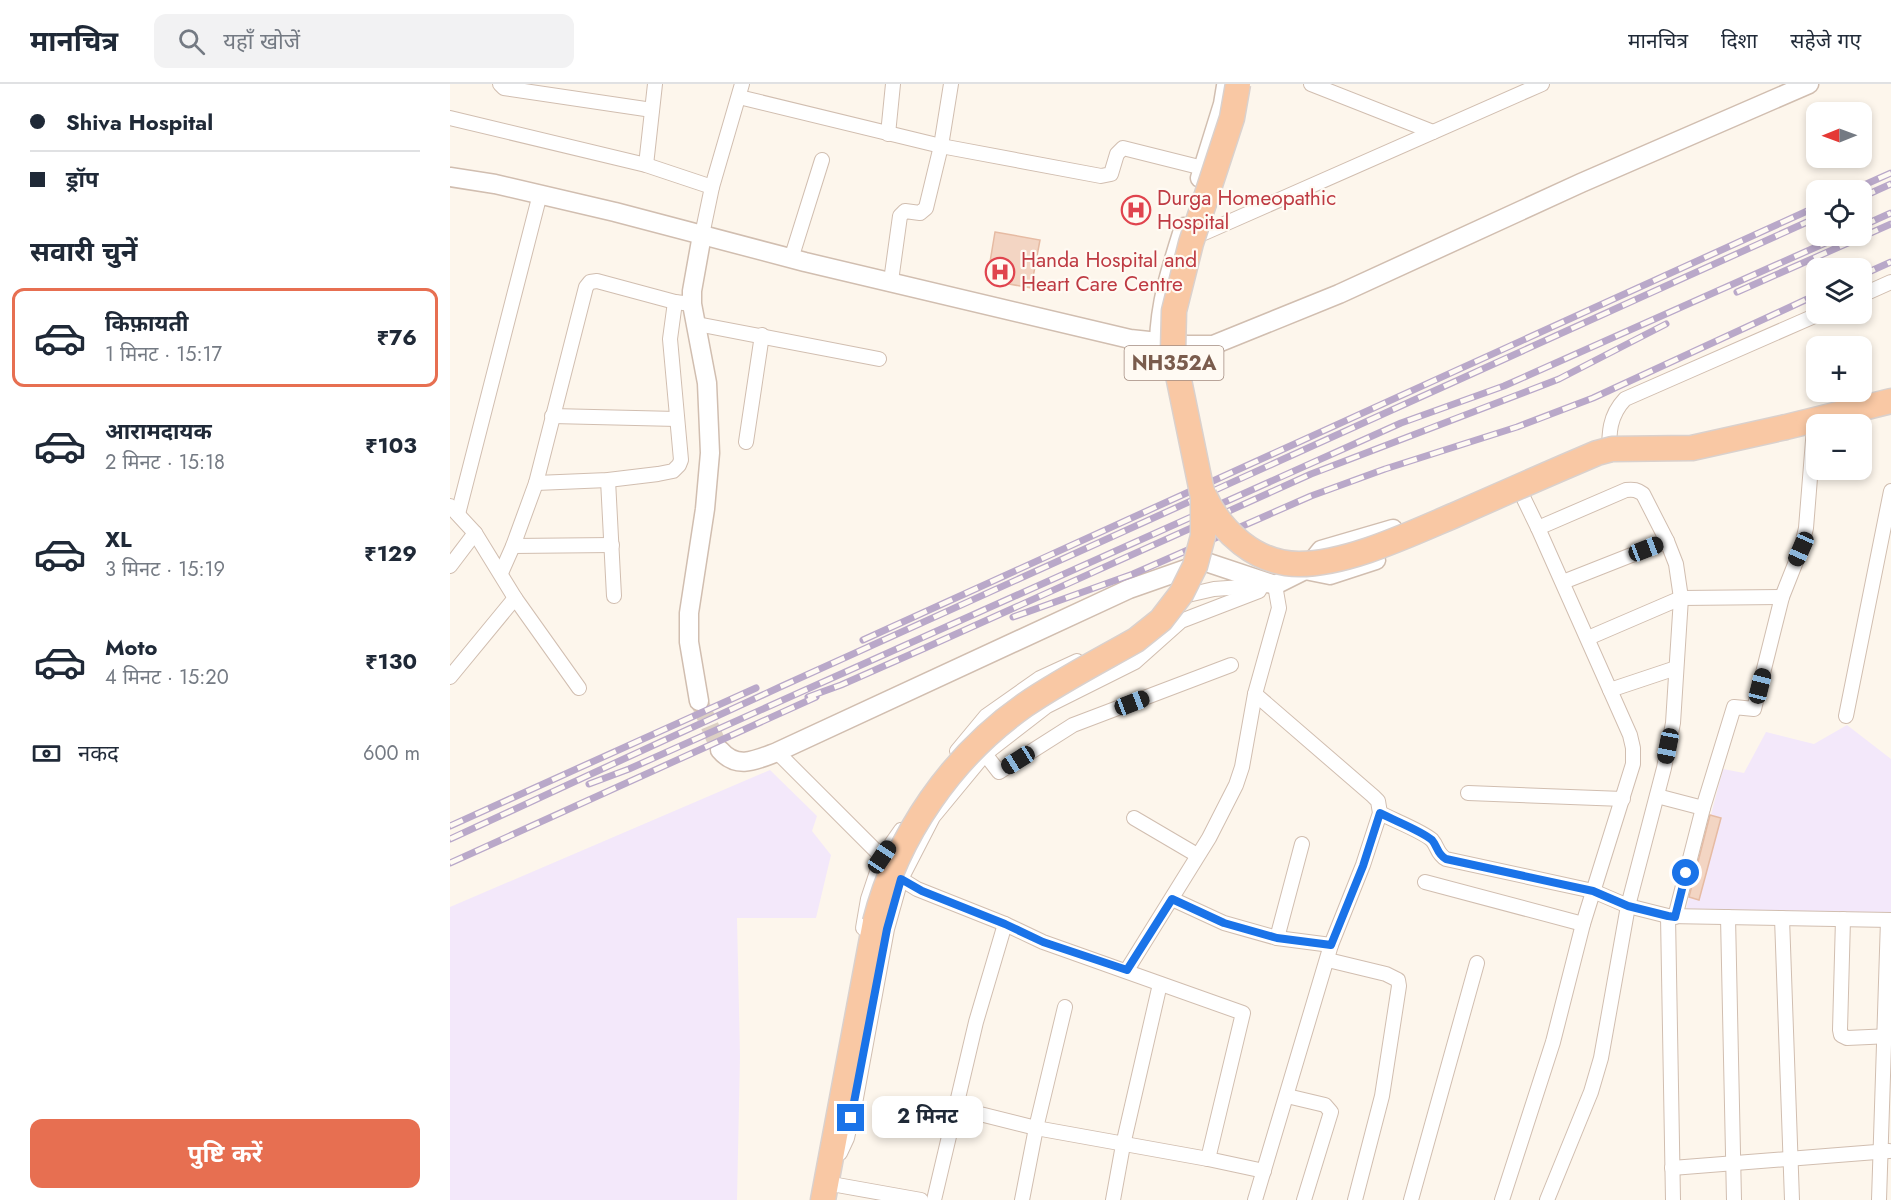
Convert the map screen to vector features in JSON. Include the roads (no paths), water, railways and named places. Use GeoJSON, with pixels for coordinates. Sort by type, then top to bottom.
{"type":"FeatureCollection","features":[{"type":"Feature","properties":{"kind":"highway","name":"NH352A"},"geometry":{"type":"LineString","coordinates":[[824,1192],[875,922],[899,851],[921,813],[961,763],[990,732],[1026,704],[1149,631],[1172,608],[1189,580],[1200,551],[1204,520],[1200,485],[1175,368],[1173,311],[1191,243],[1232,118],[1238,84]]}},
{"type":"Feature","properties":{"kind":"highway"},"geometry":{"type":"LineString","coordinates":[[1200,485],[1217,519],[1237,540],[1261,555],[1286,563],[1299,564],[1330,560],[1388,544],[1597,453],[1612,449],[1692,448],[1891,401]]}},
{"type":"Feature","properties":{"kind":"street"},"geometry":{"type":"LineString","coordinates":[[500,84],[504,88],[652,110]]}},
{"type":"Feature","properties":{"kind":"street"},"geometry":{"type":"LineString","coordinates":[[646,165],[655,84]]}},
{"type":"Feature","properties":{"kind":"street"},"geometry":{"type":"LineString","coordinates":[[888,134],[893,84]]}},
{"type":"Feature","properties":{"kind":"street"},"geometry":{"type":"LineString","coordinates":[[891,282],[900,216],[905,211],[920,213],[926,208],[941,146],[951,84]]}},
{"type":"Feature","properties":{"kind":"street"},"geometry":{"type":"LineString","coordinates":[[1160,342],[1161,311],[1165,289],[1223,104],[1226,84]]}},
{"type":"Feature","properties":{"kind":"street"},"geometry":{"type":"LineString","coordinates":[[1187,345],[1185,320],[1190,277],[1250,84]]}},
{"type":"Feature","properties":{"kind":"street"},"geometry":{"type":"LineString","coordinates":[[1311,84],[1433,132]]}},
{"type":"Feature","properties":{"kind":"street"},"geometry":{"type":"LineString","coordinates":[[1204,233],[1542,84]]}},
{"type":"Feature","properties":{"kind":"street"},"geometry":{"type":"LineString","coordinates":[[450,177],[540,194],[791,259],[1130,339],[1187,345],[1213,345],[1339,294],[1581,183],[1809,84]]}},
{"type":"Feature","properties":{"kind":"street"},"geometry":{"type":"LineString","coordinates":[[536,483],[608,480],[673,471],[681,460],[670,339],[684,303],[692,291],[712,187],[741,91],[888,134],[1101,176],[1111,174],[1117,154],[1123,148],[1203,168]]}},
{"type":"Feature","properties":{"kind":"street"},"geometry":{"type":"LineString","coordinates":[[450,118],[646,165],[712,187]]}},
{"type":"Feature","properties":{"kind":"street"},"geometry":{"type":"LineString","coordinates":[[791,259],[822,160]]}},
{"type":"Feature","properties":{"kind":"street"},"geometry":{"type":"LineString","coordinates":[[540,194],[454,510],[475,533],[515,598],[579,688]]}},
{"type":"Feature","properties":{"kind":"street"},"geometry":{"type":"LineString","coordinates":[[501,573],[536,483],[584,291],[590,282],[597,281],[684,303],[697,324],[710,414],[710,453],[705,509],[689,613],[689,642],[699,701]]}},
{"type":"Feature","properties":{"kind":"street"},"geometry":{"type":"LineString","coordinates":[[1872,291],[1891,282]]}},
{"type":"Feature","properties":{"kind":"street"},"geometry":{"type":"LineString","coordinates":[[1609,457],[1610,421],[1617,407],[1625,399],[1806,320]]}},
{"type":"Feature","properties":{"kind":"street"},"geometry":{"type":"LineString","coordinates":[[697,324],[879,359]]}},
{"type":"Feature","properties":{"kind":"street"},"geometry":{"type":"LineString","coordinates":[[746,442],[762,335]]}},
{"type":"Feature","properties":{"kind":"street"},"geometry":{"type":"LineString","coordinates":[[824,1192],[847,1138],[887,929],[901,879],[933,817],[985,754],[1047,706],[1135,662],[1181,621],[1275,585],[1305,570],[1321,550],[1392,529],[1609,438],[1684,440],[1883,396],[1891,401],[1887,408],[1864,414]]}},
{"type":"Feature","properties":{"kind":"street"},"geometry":{"type":"LineString","coordinates":[[552,416],[677,419]]}},
{"type":"Feature","properties":{"kind":"street"},"geometry":{"type":"LineString","coordinates":[[1305,570],[1330,575],[1370,562],[1609,457],[1672,459],[1688,457],[1806,429]]}},
{"type":"Feature","properties":{"kind":"street"},"geometry":{"type":"LineString","coordinates":[[608,480],[614,596]]}},
{"type":"Feature","properties":{"kind":"street"},"geometry":{"type":"LineString","coordinates":[[1673,1200],[1672,916],[1734,707],[1754,709],[1782,597],[1801,549],[1812,480]]}},
{"type":"Feature","properties":{"kind":"street"},"geometry":{"type":"LineString","coordinates":[[1538,528],[1626,490],[1634,489],[1642,494],[1667,541],[1676,564],[1681,598],[1673,723],[1657,796],[1628,906],[1601,1058],[1591,1092],[1550,1199]]}},
{"type":"Feature","properties":{"kind":"street"},"geometry":{"type":"LineString","coordinates":[[1846,716],[1891,491]]}},
{"type":"Feature","properties":{"kind":"street"},"geometry":{"type":"LineString","coordinates":[[1502,1200],[1553,1042],[1583,924],[1633,764],[1633,748],[1610,690],[1523,496]]}},
{"type":"Feature","properties":{"kind":"street"},"geometry":{"type":"LineString","coordinates":[[450,566],[475,533]]}},
{"type":"Feature","properties":{"kind":"street"},"geometry":{"type":"LineString","coordinates":[[1563,582],[1667,541]]}},
{"type":"Feature","properties":{"kind":"street"},"geometry":{"type":"LineString","coordinates":[[513,546],[612,545]]}},
{"type":"Feature","properties":{"kind":"street"},"geometry":{"type":"LineString","coordinates":[[720,750],[735,762],[755,760],[777,752],[1130,589],[1206,562],[1275,585]]}},
{"type":"Feature","properties":{"kind":"street"},"geometry":{"type":"LineString","coordinates":[[1127,970],[1219,821],[1236,785],[1242,767],[1256,694],[1279,608],[1275,585]]}},
{"type":"Feature","properties":{"kind":"street"},"geometry":{"type":"LineString","coordinates":[[824,1192],[824,1134],[868,899],[882,857],[943,768],[986,716],[1040,678],[1110,645],[1172,598],[1214,589],[1275,585]]}},
{"type":"Feature","properties":{"kind":"street"},"geometry":{"type":"LineString","coordinates":[[1588,638],[1681,598],[1782,597]]}},
{"type":"Feature","properties":{"kind":"street"},"geometry":{"type":"LineString","coordinates":[[450,677],[515,598]]}},
{"type":"Feature","properties":{"kind":"street"},"geometry":{"type":"LineString","coordinates":[[985,754],[999,772],[1073,725],[1231,664]]}},
{"type":"Feature","properties":{"kind":"street"},"geometry":{"type":"LineString","coordinates":[[1610,690],[1676,668]]}},
{"type":"Feature","properties":{"kind":"street"},"geometry":{"type":"LineString","coordinates":[[1255,1200],[1331,945],[1363,866],[1380,813],[1378,801],[1373,796],[1256,694]]}},
{"type":"Feature","properties":{"kind":"street"},"geometry":{"type":"LineString","coordinates":[[777,752],[882,857]]}},
{"type":"Feature","properties":{"kind":"street"},"geometry":{"type":"LineString","coordinates":[[1468,793],[1623,799]]}},
{"type":"Feature","properties":{"kind":"street"},"geometry":{"type":"LineString","coordinates":[[1657,796],[1703,808]]}},
{"type":"Feature","properties":{"kind":"street"},"geometry":{"type":"LineString","coordinates":[[1380,813],[1429,838],[1436,846],[1438,853],[1446,859],[1593,891],[1628,906],[1672,916],[1889,920],[1886,1151],[1879,1200]]}},
{"type":"Feature","properties":{"kind":"street"},"geometry":{"type":"LineString","coordinates":[[1134,818],[1197,855]]}},
{"type":"Feature","properties":{"kind":"street"},"geometry":{"type":"LineString","coordinates":[[1277,938],[1302,844]]}},
{"type":"Feature","properties":{"kind":"street"},"geometry":{"type":"LineString","coordinates":[[901,879],[922,891],[1005,924],[1043,942],[1243,1013],[1208,1159]]}},
{"type":"Feature","properties":{"kind":"street"},"geometry":{"type":"LineString","coordinates":[[1425,882],[1583,924]]}},
{"type":"Feature","properties":{"kind":"street"},"geometry":{"type":"LineString","coordinates":[[1172,899],[1224,923],[1277,938],[1331,945]]}},
{"type":"Feature","properties":{"kind":"street"},"geometry":{"type":"LineString","coordinates":[[1728,917],[1734,1200]]}},
{"type":"Feature","properties":{"kind":"street"},"geometry":{"type":"LineString","coordinates":[[1782,918],[1792,1200]]}},
{"type":"Feature","properties":{"kind":"street"},"geometry":{"type":"LineString","coordinates":[[1843,919],[1841,1035],[1847,1038],[1888,1036]]}},
{"type":"Feature","properties":{"kind":"street"},"geometry":{"type":"LineString","coordinates":[[934,1200],[976,1022],[1005,924]]}},
{"type":"Feature","properties":{"kind":"street"},"geometry":{"type":"LineString","coordinates":[[1328,960],[1386,974],[1398,980],[1399,986],[1382,1096],[1355,1200]]}},
{"type":"Feature","properties":{"kind":"street"},"geometry":{"type":"LineString","coordinates":[[1411,1200],[1477,963]]}},
{"type":"Feature","properties":{"kind":"street"},"geometry":{"type":"LineString","coordinates":[[1113,1200],[1122,1145],[1160,984]]}},
{"type":"Feature","properties":{"kind":"street"},"geometry":{"type":"LineString","coordinates":[[1022,1200],[1036,1128],[1065,1007]]}},
{"type":"Feature","properties":{"kind":"street"},"geometry":{"type":"LineString","coordinates":[[1287,1096],[1325,1105],[1331,1112],[1304,1200]]}},
{"type":"Feature","properties":{"kind":"street"},"geometry":{"type":"LineString","coordinates":[[956,1108],[1036,1128],[1264,1171]]}},
{"type":"Feature","properties":{"kind":"street"},"geometry":{"type":"LineString","coordinates":[[1672,1168],[1886,1151]]}},
{"type":"Feature","properties":{"kind":"street"},"geometry":{"type":"LineString","coordinates":[[824,1192],[921,1200]]}},
{"type":"Feature","properties":{"kind":"tunnel"},"geometry":{"type":"LineString","coordinates":[[699,701],[720,750]]}},
{"type":"Feature","properties":{"kind":"railway"},"geometry":{"type":"LineString","coordinates":[[1872,182],[1891,173]]}},
{"type":"Feature","properties":{"kind":"railway"},"geometry":{"type":"LineString","coordinates":[[1872,193],[1891,184]]}},
{"type":"Feature","properties":{"kind":"railway"},"geometry":{"type":"LineString","coordinates":[[863,640],[1806,212]]}},
{"type":"Feature","properties":{"kind":"railway"},"geometry":{"type":"LineString","coordinates":[[1872,222],[1891,213]]}},
{"type":"Feature","properties":{"kind":"railway"},"geometry":{"type":"LineString","coordinates":[[450,839],[1806,223]]}},
{"type":"Feature","properties":{"kind":"railway"},"geometry":{"type":"LineString","coordinates":[[1737,292],[1891,224]]}},
{"type":"Feature","properties":{"kind":"railway"},"geometry":{"type":"LineString","coordinates":[[589,784],[629,769],[1401,423],[1504,386],[1819,246]]}},
{"type":"Feature","properties":{"kind":"railway"},"geometry":{"type":"LineString","coordinates":[[1872,271],[1891,262]]}},
{"type":"Feature","properties":{"kind":"railway"},"geometry":{"type":"LineString","coordinates":[[1013,617],[1133,574],[1311,496],[1385,469],[1517,427],[1593,398],[1806,300]]}},
{"type":"Feature","properties":{"kind":"railway"},"geometry":{"type":"LineString","coordinates":[[808,697],[925,648],[1311,474],[1559,379],[1666,324]]}},
{"type":"Feature","properties":{"kind":"railway"},"geometry":{"type":"LineString","coordinates":[[450,826],[756,688]]}},
{"type":"Feature","properties":{"kind":"railway"},"geometry":{"type":"LineString","coordinates":[[450,863],[816,697]]}},
{"type":"Feature","properties":{"kind":"place","name":"Durga Homeopathic Hospital"},"geometry":{"type":"Point","coordinates":[1136,210]}},
{"type":"Feature","properties":{"kind":"place","name":"Handa Hospital and Heart Care Centre"},"geometry":{"type":"Point","coordinates":[1000,272]}}]}
